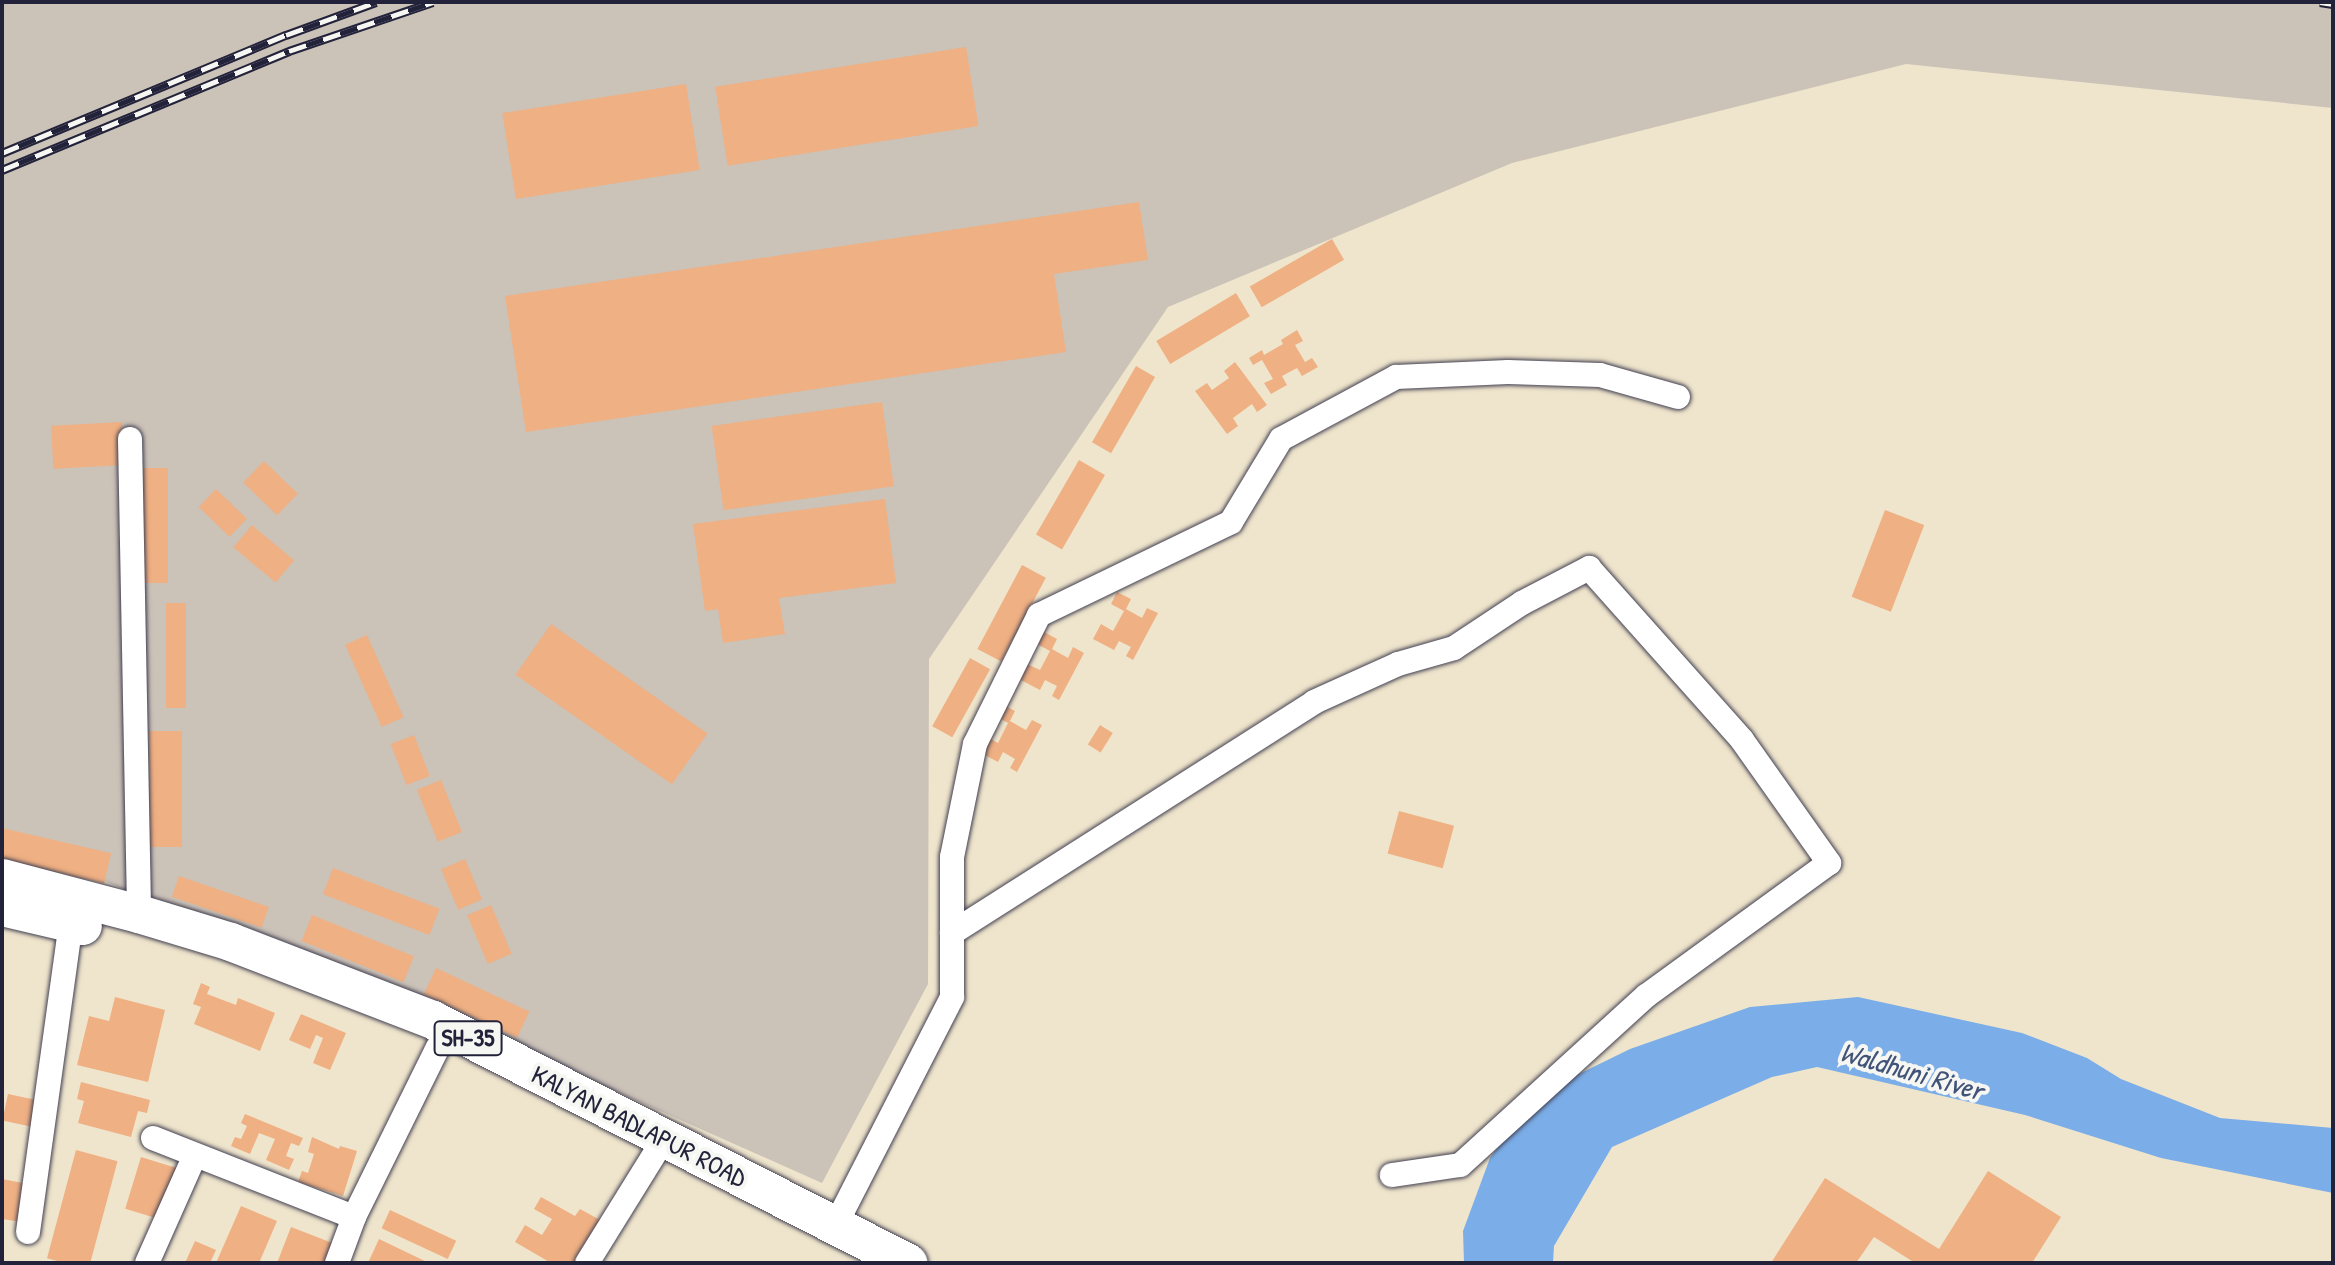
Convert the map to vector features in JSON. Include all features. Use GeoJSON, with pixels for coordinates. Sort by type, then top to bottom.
{"type":"FeatureCollection","features":[{"type":"Feature","properties":{"kind":"main road","name":"KALYAN BADLAPUR ROAD"},"geometry":{"type":"LineString","coordinates":[[2,878],[231,942],[433,1020],[861,1263]]}},
{"type":"Feature","properties":{"kind":"main road","name":"KALYAN BADLAPUR ROAD"},"geometry":{"type":"LineString","coordinates":[[2,907],[139,939],[301,992],[438,1047],[835,1226],[908,1263]]}},
{"type":"Feature","properties":{"kind":"street"},"geometry":{"type":"LineString","coordinates":[[835,1226],[952,997],[952,857],[975,744],[1039,615],[1231,522],[1281,439],[1396,377],[1508,372],[1600,375],[1678,397]]}},
{"type":"Feature","properties":{"kind":"street"},"geometry":{"type":"LineString","coordinates":[[130,439],[139,914]]}},
{"type":"Feature","properties":{"kind":"street"},"geometry":{"type":"LineString","coordinates":[[952,933],[1314,702],[1398,664],[1454,648],[1522,603],[1589,568],[1742,740],[1829,863],[1646,996],[1460,1165],[1392,1175]]}},
{"type":"Feature","properties":{"kind":"street"},"geometry":{"type":"LineString","coordinates":[[28,1232],[71,924]]}},
{"type":"Feature","properties":{"kind":"street"},"geometry":{"type":"LineString","coordinates":[[337,1263],[354,1217],[438,1047]]}},
{"type":"Feature","properties":{"kind":"street"},"geometry":{"type":"LineString","coordinates":[[153,1138],[354,1217]]}},
{"type":"Feature","properties":{"kind":"street"},"geometry":{"type":"LineString","coordinates":[[587,1263],[658,1148]]}},
{"type":"Feature","properties":{"kind":"street"},"geometry":{"type":"LineString","coordinates":[[147,1263],[195,1155]]}},
{"type":"Feature","properties":{"kind":"shaded area"},"geometry":{"type":"Polygon","coordinates":[[[2,2],[2333,2],[2333,108],[1906,64],[1512,163],[1168,307],[929,659],[928,984],[822,1183],[492,1036],[69,867],[2,850],[2,2]]]}},
{"type":"Feature","properties":{"kind":"water","name":"Waldhuni River"},"geometry":{"type":"Polygon","coordinates":[[[1858,997],[2022,1033],[2087,1058],[2121,1079],[2220,1118],[2333,1128],[2333,1193],[2161,1158],[2025,1115],[1817,1067],[1772,1077],[1612,1147],[1554,1246],[1553,1263],[1464,1263],[1463,1231],[1490,1158],[1536,1095],[1630,1049],[1750,1007],[1858,997]]]}},
{"type":"Feature","properties":{"kind":"building"},"geometry":{"type":"Polygon","coordinates":[[[966,47],[979,126],[728,166],[715,87],[966,47]]]}},
{"type":"Feature","properties":{"kind":"building"},"geometry":{"type":"Polygon","coordinates":[[[686,84],[700,170],[516,199],[502,113],[686,84]]]}},
{"type":"Feature","properties":{"kind":"building"},"geometry":{"type":"Polygon","coordinates":[[[1139,202],[1148,260],[1054,274],[1066,352],[526,432],[505,296],[1139,202]]]}},
{"type":"Feature","properties":{"kind":"building"},"geometry":{"type":"Polygon","coordinates":[[[1332,239],[1344,260],[1262,307],[1250,286],[1332,239]]]}},
{"type":"Feature","properties":{"kind":"building"},"geometry":{"type":"Polygon","coordinates":[[[1236,293],[1250,316],[1170,364],[1156,341],[1236,293]]]}},
{"type":"Feature","properties":{"kind":"building"},"geometry":{"type":"Polygon","coordinates":[[[1297,330],[1303,341],[1295,345],[1305,362],[1312,358],[1318,367],[1302,376],[1297,368],[1282,376],[1287,385],[1271,394],[1264,383],[1273,379],[1262,360],[1253,365],[1249,358],[1262,350],[1264,355],[1283,344],[1281,340],[1297,330]]]}},
{"type":"Feature","properties":{"kind":"building"},"geometry":{"type":"Polygon","coordinates":[[[1235,362],[1267,405],[1257,412],[1252,404],[1233,418],[1238,426],[1227,434],[1195,391],[1207,383],[1212,390],[1229,378],[1224,371],[1235,362]]]}},
{"type":"Feature","properties":{"kind":"building"},"geometry":{"type":"Polygon","coordinates":[[[1136,366],[1155,377],[1111,453],[1092,442],[1136,366]]]}},
{"type":"Feature","properties":{"kind":"building"},"geometry":{"type":"Polygon","coordinates":[[[882,402],[894,486],[724,510],[712,426],[882,402]]]}},
{"type":"Feature","properties":{"kind":"building"},"geometry":{"type":"Polygon","coordinates":[[[122,422],[124,465],[53,469],[51,426],[122,422]]]}},
{"type":"Feature","properties":{"kind":"building"},"geometry":{"type":"Polygon","coordinates":[[[1079,460],[1105,475],[1062,549],[1036,534],[1079,460]]]}},
{"type":"Feature","properties":{"kind":"building"},"geometry":{"type":"Polygon","coordinates":[[[264,461],[298,494],[277,515],[243,483],[264,461]]]}},
{"type":"Feature","properties":{"kind":"building"},"geometry":{"type":"Polygon","coordinates":[[[138,468],[168,468],[168,583],[138,583],[138,468]]]}},
{"type":"Feature","properties":{"kind":"building"},"geometry":{"type":"Polygon","coordinates":[[[216,489],[247,519],[230,537],[199,507],[216,489]]]}},
{"type":"Feature","properties":{"kind":"building"},"geometry":{"type":"Polygon","coordinates":[[[885,499],[896,583],[779,598],[785,634],[723,643],[718,609],[705,611],[693,524],[885,499]]]}},
{"type":"Feature","properties":{"kind":"building"},"geometry":{"type":"Polygon","coordinates":[[[1885,510],[1924,525],[1891,612],[1852,597],[1885,510]]]}},
{"type":"Feature","properties":{"kind":"building"},"geometry":{"type":"Polygon","coordinates":[[[252,525],[294,560],[275,583],[233,547],[252,525]]]}},
{"type":"Feature","properties":{"kind":"building"},"geometry":{"type":"Polygon","coordinates":[[[1022,565],[1046,578],[1001,662],[977,649],[1022,565]]]}},
{"type":"Feature","properties":{"kind":"building"},"geometry":{"type":"Polygon","coordinates":[[[1117,592],[1131,599],[1126,609],[1142,618],[1147,608],[1158,613],[1133,660],[1126,656],[1131,647],[1119,641],[1114,650],[1093,639],[1101,624],[1113,631],[1124,611],[1111,604],[1117,592]]]}},
{"type":"Feature","properties":{"kind":"building"},"geometry":{"type":"Polygon","coordinates":[[[166,603],[186,603],[186,708],[166,708],[166,603]]]}},
{"type":"Feature","properties":{"kind":"building"},"geometry":{"type":"Polygon","coordinates":[[[551,624],[707,734],[672,784],[515,675],[551,624]]]}},
{"type":"Feature","properties":{"kind":"building"},"geometry":{"type":"Polygon","coordinates":[[[1044,632],[1057,639],[1052,649],[1068,658],[1073,647],[1084,653],[1059,700],[1052,696],[1057,686],[1045,680],[1040,690],[1019,679],[1027,664],[1040,670],[1050,651],[1037,644],[1044,632]]]}},
{"type":"Feature","properties":{"kind":"building"},"geometry":{"type":"Polygon","coordinates":[[[367,635],[404,717],[382,727],[345,645],[367,635]]]}},
{"type":"Feature","properties":{"kind":"building"},"geometry":{"type":"Polygon","coordinates":[[[970,658],[990,669],[952,737],[932,726],[970,658]]]}},
{"type":"Feature","properties":{"kind":"building"},"geometry":{"type":"Polygon","coordinates":[[[1002,704],[1015,711],[1010,721],[1026,730],[1032,720],[1042,725],[1017,772],[1010,768],[1015,759],[1003,752],[998,762],[977,751],[985,736],[998,743],[1008,723],[995,716],[1002,704]]]}},
{"type":"Feature","properties":{"kind":"building"},"geometry":{"type":"Polygon","coordinates":[[[1100,725],[1113,733],[1101,752],[1088,745],[1100,725]]]}},
{"type":"Feature","properties":{"kind":"building"},"geometry":{"type":"Polygon","coordinates":[[[149,731],[182,731],[182,847],[149,847],[149,731]]]}},
{"type":"Feature","properties":{"kind":"building"},"geometry":{"type":"Polygon","coordinates":[[[414,735],[430,776],[406,785],[391,744],[414,735]]]}},
{"type":"Feature","properties":{"kind":"building"},"geometry":{"type":"Polygon","coordinates":[[[441,780],[462,832],[438,842],[417,790],[441,780]]]}},
{"type":"Feature","properties":{"kind":"building"},"geometry":{"type":"Polygon","coordinates":[[[1399,811],[1454,826],[1443,868],[1388,854],[1399,811]]]}},
{"type":"Feature","properties":{"kind":"building"},"geometry":{"type":"Polygon","coordinates":[[[2,828],[111,853],[104,883],[2,860],[2,828]]]}},
{"type":"Feature","properties":{"kind":"building"},"geometry":{"type":"Polygon","coordinates":[[[465,859],[482,900],[458,910],[441,869],[465,859]]]}},
{"type":"Feature","properties":{"kind":"building"},"geometry":{"type":"Polygon","coordinates":[[[333,868],[439,909],[429,935],[323,894],[333,868]]]}},
{"type":"Feature","properties":{"kind":"building"},"geometry":{"type":"Polygon","coordinates":[[[179,876],[269,907],[262,928],[172,897],[179,876]]]}},
{"type":"Feature","properties":{"kind":"building"},"geometry":{"type":"Polygon","coordinates":[[[491,905],[512,954],[488,964],[467,915],[491,905]]]}},
{"type":"Feature","properties":{"kind":"building"},"geometry":{"type":"Polygon","coordinates":[[[312,915],[414,956],[404,982],[302,941],[312,915]]]}},
{"type":"Feature","properties":{"kind":"building"},"geometry":{"type":"Polygon","coordinates":[[[436,968],[529,1012],[517,1038],[424,994],[436,968]]]}},
{"type":"Feature","properties":{"kind":"building"},"geometry":{"type":"Polygon","coordinates":[[[201,983],[210,987],[207,994],[236,1005],[238,998],[275,1013],[260,1051],[194,1024],[201,1007],[193,1004],[201,983]]]}},
{"type":"Feature","properties":{"kind":"building"},"geometry":{"type":"Polygon","coordinates":[[[115,997],[165,1010],[148,1082],[77,1065],[89,1016],[109,1021],[115,997]]]}},
{"type":"Feature","properties":{"kind":"building"},"geometry":{"type":"Polygon","coordinates":[[[301,1014],[346,1033],[330,1070],[313,1063],[323,1038],[316,1035],[310,1049],[289,1040],[301,1014]]]}},
{"type":"Feature","properties":{"kind":"building"},"geometry":{"type":"Polygon","coordinates":[[[81,1082],[150,1100],[147,1113],[138,1111],[131,1137],[78,1123],[84,1101],[77,1099],[81,1082]]]}},
{"type":"Feature","properties":{"kind":"building"},"geometry":{"type":"Polygon","coordinates":[[[8,1094],[36,1100],[31,1126],[2,1120],[8,1094]]]}},
{"type":"Feature","properties":{"kind":"building"},"geometry":{"type":"Polygon","coordinates":[[[245,1114],[303,1138],[299,1146],[291,1143],[286,1156],[294,1159],[289,1170],[266,1160],[275,1139],[259,1133],[250,1154],[231,1146],[235,1137],[241,1139],[247,1126],[241,1123],[245,1114]]]}},
{"type":"Feature","properties":{"kind":"building"},"geometry":{"type":"Polygon","coordinates":[[[312,1137],[339,1149],[340,1146],[357,1151],[343,1196],[298,1182],[302,1171],[308,1173],[314,1154],[308,1152],[312,1137]]]}},
{"type":"Feature","properties":{"kind":"building"},"geometry":{"type":"Polygon","coordinates":[[[76,1150],[118,1161],[90,1263],[65,1263],[47,1258],[76,1150]]]}},
{"type":"Feature","properties":{"kind":"building"},"geometry":{"type":"Polygon","coordinates":[[[141,1157],[178,1168],[163,1220],[125,1209],[141,1157]]]}},
{"type":"Feature","properties":{"kind":"building"},"geometry":{"type":"Polygon","coordinates":[[[1988,1171],[2061,1217],[2032,1263],[1915,1263],[1874,1237],[1856,1263],[1771,1263],[1825,1178],[1939,1249],[1988,1171]]]}},
{"type":"Feature","properties":{"kind":"building"},"geometry":{"type":"Polygon","coordinates":[[[2,1179],[28,1184],[22,1222],[2,1219],[2,1179]]]}},
{"type":"Feature","properties":{"kind":"building"},"geometry":{"type":"Polygon","coordinates":[[[541,1197],[575,1216],[580,1209],[600,1220],[575,1263],[551,1263],[515,1242],[525,1225],[542,1235],[552,1219],[534,1209],[541,1197]]]}},
{"type":"Feature","properties":{"kind":"building"},"geometry":{"type":"Polygon","coordinates":[[[241,1206],[277,1221],[259,1263],[216,1263],[241,1206]]]}},
{"type":"Feature","properties":{"kind":"building"},"geometry":{"type":"Polygon","coordinates":[[[390,1210],[456,1241],[448,1259],[382,1228],[390,1210]]]}},
{"type":"Feature","properties":{"kind":"building"},"geometry":{"type":"Polygon","coordinates":[[[291,1227],[335,1244],[328,1263],[277,1263],[291,1227]]]}},
{"type":"Feature","properties":{"kind":"building"},"geometry":{"type":"Polygon","coordinates":[[[379,1239],[429,1263],[368,1263],[379,1239]]]}},
{"type":"Feature","properties":{"kind":"building"},"geometry":{"type":"Polygon","coordinates":[[[195,1241],[216,1250],[210,1263],[185,1263],[195,1241]]]}},
{"type":"Feature","properties":{"kind":"railway"},"geometry":{"type":"LineString","coordinates":[[2,153],[286,35],[376,2]]}},
{"type":"Feature","properties":{"kind":"railway"},"geometry":{"type":"LineString","coordinates":[[2,170],[289,51],[433,2]]}},
{"type":"Feature","properties":{"kind":"railway"},"geometry":{"type":"LineString","coordinates":[[2320,2],[2333,4]]}}]}
